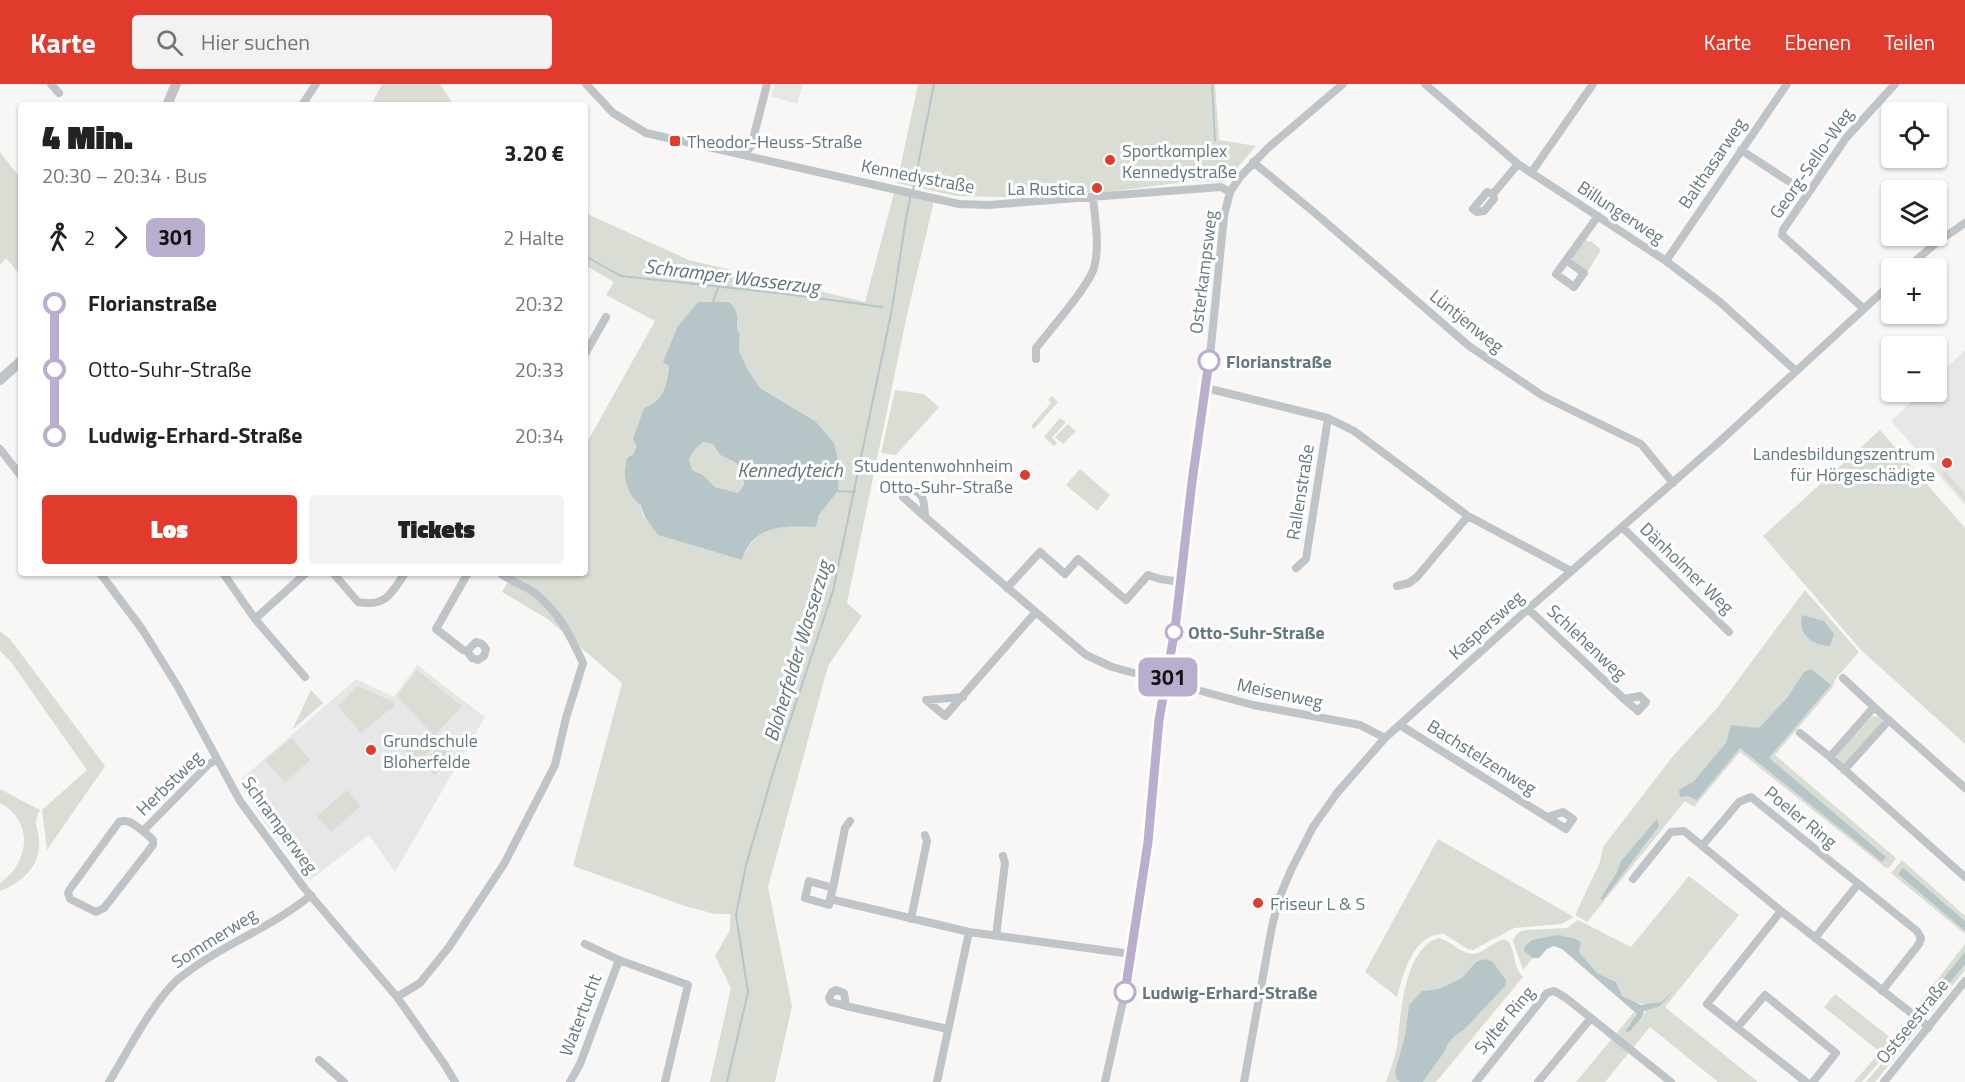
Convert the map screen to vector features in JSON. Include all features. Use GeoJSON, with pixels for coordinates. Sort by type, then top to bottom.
{"type":"FeatureCollection","features":[{"type":"Feature","properties":{"kind":"street"},"geometry":{"type":"LineString","coordinates":[[51,84],[59,93]]}},
{"type":"Feature","properties":{"kind":"street"},"geometry":{"type":"LineString","coordinates":[[168,102],[176,84]]}},
{"type":"Feature","properties":{"kind":"street"},"geometry":{"type":"LineString","coordinates":[[304,102],[316,84]]}},
{"type":"Feature","properties":{"kind":"street","name":"Kennedystraße"},"geometry":{"type":"LineString","coordinates":[[586,84],[613,113],[646,133],[959,204],[988,206],[1221,187],[1230,192]]}},
{"type":"Feature","properties":{"kind":"street"},"geometry":{"type":"LineString","coordinates":[[742,154],[751,147],[767,84]]}},
{"type":"Feature","properties":{"kind":"street","name":"Osterkampsweg"},"geometry":{"type":"LineString","coordinates":[[1105,1082],[1120,1020],[1148,842],[1159,720],[1167,682],[1181,582],[1192,482],[1206,388],[1224,216],[1230,192],[1253,162],[1343,84]]}},
{"type":"Feature","properties":{"kind":"street","name":"Billungerweg"},"geometry":{"type":"LineString","coordinates":[[1425,84],[1518,164],[1666,261],[1749,326],[1796,370]]}},
{"type":"Feature","properties":{"kind":"street"},"geometry":{"type":"LineString","coordinates":[[1531,173],[1593,84]]}},
{"type":"Feature","properties":{"kind":"street","name":"Balthasarweg"},"geometry":{"type":"LineString","coordinates":[[1666,261],[1787,84]]}},
{"type":"Feature","properties":{"kind":"street","name":"Georg-Sello-Weg"},"geometry":{"type":"LineString","coordinates":[[1863,308],[1782,235],[1783,230],[1846,138],[1895,84]]}},
{"type":"Feature","properties":{"kind":"street"},"geometry":{"type":"LineString","coordinates":[[1741,150],[1808,194]]}},
{"type":"Feature","properties":{"kind":"street","name":"Lüntjenweg"},"geometry":{"type":"LineString","coordinates":[[1253,162],[1469,346],[1543,396],[1641,444],[1673,483]]}},
{"type":"Feature","properties":{"kind":"street"},"geometry":{"type":"LineString","coordinates":[[1493,194],[1518,164]]}},
{"type":"Feature","properties":{"kind":"street"},"geometry":{"type":"LineString","coordinates":[[1036,359],[1036,348],[1094,267],[1096,246],[1093,197]]}},
{"type":"Feature","properties":{"kind":"street"},"geometry":{"type":"LineString","coordinates":[[1566,260],[1598,216]]}},
{"type":"Feature","properties":{"kind":"street"},"geometry":{"type":"LineString","coordinates":[[1919,258],[1965,223]]}},
{"type":"Feature","properties":{"kind":"street","name":"Kaspersweg"},"geometry":{"type":"LineString","coordinates":[[1244,1082],[1272,926],[1287,879],[1313,827],[1342,786],[1385,738],[1673,483],[1881,292]]}},
{"type":"Feature","properties":{"kind":"street"},"geometry":{"type":"LineString","coordinates":[[588,349],[606,317]]}},
{"type":"Feature","properties":{"kind":"street"},"geometry":{"type":"LineString","coordinates":[[0,380],[18,364]]}},
{"type":"Feature","properties":{"kind":"street"},"geometry":{"type":"LineString","coordinates":[[1206,388],[1328,418],[1354,431],[1468,516],[1571,571]]}},
{"type":"Feature","properties":{"kind":"street","name":"Rallenstraße"},"geometry":{"type":"LineString","coordinates":[[1296,568],[1306,559],[1328,418]]}},
{"type":"Feature","properties":{"kind":"street"},"geometry":{"type":"LineString","coordinates":[[0,449],[18,472]]}},
{"type":"Feature","properties":{"kind":"street"},"geometry":{"type":"LineString","coordinates":[[1397,586],[1417,577],[1468,516]]}},
{"type":"Feature","properties":{"kind":"street"},"geometry":{"type":"LineString","coordinates":[[925,517],[1035,613],[1093,660],[1167,682]]}},
{"type":"Feature","properties":{"kind":"street","name":"Dänholmer Weg"},"geometry":{"type":"LineString","coordinates":[[1622,527],[1729,632]]}},
{"type":"Feature","properties":{"kind":"street"},"geometry":{"type":"LineString","coordinates":[[1007,588],[1040,552],[1065,574],[1078,560],[1126,600],[1148,575],[1181,582]]}},
{"type":"Feature","properties":{"kind":"street","name":"Schramperweg"},"geometry":{"type":"LineString","coordinates":[[102,576],[142,629],[166,667],[240,801],[311,895],[398,997],[445,1065],[454,1082]]}},
{"type":"Feature","properties":{"kind":"street"},"geometry":{"type":"LineString","coordinates":[[225,576],[255,619],[304,677]]}},
{"type":"Feature","properties":{"kind":"street"},"geometry":{"type":"LineString","coordinates":[[255,619],[303,576]]}},
{"type":"Feature","properties":{"kind":"street"},"geometry":{"type":"LineString","coordinates":[[336,576],[358,602],[377,603],[390,596],[403,576]]}},
{"type":"Feature","properties":{"kind":"street"},"geometry":{"type":"LineString","coordinates":[[466,576],[436,629],[463,650],[468,651]]}},
{"type":"Feature","properties":{"kind":"street"},"geometry":{"type":"LineString","coordinates":[[398,997],[420,983],[449,947],[504,864],[555,765],[566,718],[583,663],[568,629],[555,614],[536,594],[504,576]]}},
{"type":"Feature","properties":{"kind":"street","name":"Schlehenweg"},"geometry":{"type":"LineString","coordinates":[[1528,609],[1624,699]]}},
{"type":"Feature","properties":{"kind":"street"},"geometry":{"type":"LineString","coordinates":[[963,697],[1035,613]]}},
{"type":"Feature","properties":{"kind":"street"},"geometry":{"type":"LineString","coordinates":[[1843,678],[1965,788]]}},
{"type":"Feature","properties":{"kind":"street","name":"Meisenweg"},"geometry":{"type":"LineString","coordinates":[[1167,682],[1253,705],[1360,724],[1385,738]]}},
{"type":"Feature","properties":{"kind":"street"},"geometry":{"type":"LineString","coordinates":[[1830,758],[1874,707]]}},
{"type":"Feature","properties":{"kind":"street"},"geometry":{"type":"LineString","coordinates":[[1844,770],[1888,720]]}},
{"type":"Feature","properties":{"kind":"street","name":"Bachstelzenweg"},"geometry":{"type":"LineString","coordinates":[[1400,725],[1546,817]]}},
{"type":"Feature","properties":{"kind":"street"},"geometry":{"type":"LineString","coordinates":[[1800,733],[1965,876]]}},
{"type":"Feature","properties":{"kind":"street","name":"Herbstweg"},"geometry":{"type":"LineString","coordinates":[[143,831],[209,764],[217,760]]}},
{"type":"Feature","properties":{"kind":"street","name":"Poeler Ring"},"geometry":{"type":"LineString","coordinates":[[1702,846],[1739,802],[1751,797],[1917,931],[1921,938],[1919,944],[1882,991]]}},
{"type":"Feature","properties":{"kind":"street"},"geometry":{"type":"LineString","coordinates":[[833,888],[809,882],[805,898],[829,905],[833,888],[845,828],[850,820]]}},
{"type":"Feature","properties":{"kind":"street","name":"Herbstweg"},"geometry":{"type":"LineString","coordinates":[[128,821],[143,831],[153,840],[153,845],[104,908],[96,912],[70,899],[68,893],[70,889],[119,822],[128,821]]}},
{"type":"Feature","properties":{"kind":"street"},"geometry":{"type":"LineString","coordinates":[[1633,879],[1671,832],[1684,831],[1781,911],[1929,1027]]}},
{"type":"Feature","properties":{"kind":"street"},"geometry":{"type":"LineString","coordinates":[[911,918],[927,841],[925,835]]}},
{"type":"Feature","properties":{"kind":"street"},"geometry":{"type":"LineString","coordinates":[[996,936],[1005,865],[1003,856]]}},
{"type":"Feature","properties":{"kind":"street"},"geometry":{"type":"LineString","coordinates":[[1815,938],[1858,884]]}},
{"type":"Feature","properties":{"kind":"street","name":"Sommerweg"},"geometry":{"type":"LineString","coordinates":[[109,1082],[154,1009],[175,981],[212,955],[261,928],[311,895]]}},
{"type":"Feature","properties":{"kind":"street"},"geometry":{"type":"LineString","coordinates":[[830,898],[969,932],[1131,954]]}},
{"type":"Feature","properties":{"kind":"street"},"geometry":{"type":"LineString","coordinates":[[1781,911],[1707,1004],[1806,1082]]}},
{"type":"Feature","properties":{"kind":"street"},"geometry":{"type":"LineString","coordinates":[[937,1082],[969,932]]}},
{"type":"Feature","properties":{"kind":"street","name":"Watertucht"},"geometry":{"type":"LineString","coordinates":[[585,944],[619,960],[688,985],[665,1082]]}},
{"type":"Feature","properties":{"kind":"street","name":"Watertucht"},"geometry":{"type":"LineString","coordinates":[[570,1082],[580,1064],[619,960]]}},
{"type":"Feature","properties":{"kind":"street","name":"Ostseestraße"},"geometry":{"type":"LineString","coordinates":[[1884,1082],[1965,981]]}},
{"type":"Feature","properties":{"kind":"street","name":"Sylter Ring"},"geometry":{"type":"LineString","coordinates":[[1476,1082],[1547,993],[1554,991],[1671,1082]]}},
{"type":"Feature","properties":{"kind":"street"},"geometry":{"type":"LineString","coordinates":[[1737,1028],[1765,995],[1836,1053],[1813,1082]]}},
{"type":"Feature","properties":{"kind":"street"},"geometry":{"type":"LineString","coordinates":[[846,1006],[948,1029]]}},
{"type":"Feature","properties":{"kind":"street"},"geometry":{"type":"LineString","coordinates":[[1538,1082],[1591,1018]]}},
{"type":"Feature","properties":{"kind":"street"},"geometry":{"type":"LineString","coordinates":[[319,1060],[344,1082]]}},
{"type":"Feature","properties":{"kind":"shaded area"},"geometry":{"type":"Polygon","coordinates":[[[382,84],[440,84],[452,102],[373,102],[382,84]]]}},
{"type":"Feature","properties":{"kind":"shaded area"},"geometry":{"type":"Polygon","coordinates":[[[775,84],[803,84],[797,104],[771,96],[775,84]]]}},
{"type":"Feature","properties":{"kind":"shaded area"},"geometry":{"type":"Polygon","coordinates":[[[918,84],[1215,84],[1219,140],[1256,146],[1225,182],[1193,181],[1106,192],[1008,197],[956,196],[897,183],[918,84]]]}},
{"type":"Feature","properties":{"kind":"shaded area"},"geometry":{"type":"Polygon","coordinates":[[[0,152],[18,175],[18,272],[6,258],[0,265],[0,152]]]}},
{"type":"Feature","properties":{"kind":"shaded area"},"geometry":{"type":"Polygon","coordinates":[[[894,193],[934,201],[907,315],[847,603],[862,616],[828,666],[768,887],[792,1006],[775,1082],[710,1082],[731,988],[715,956],[730,930],[730,914],[715,914],[685,906],[573,866],[622,683],[549,620],[502,592],[511,576],[588,576],[588,441],[655,321],[606,295],[614,282],[588,267],[588,214],[689,260],[865,302],[894,193]],[[738,319],[669,365],[665,387],[633,455],[628,457],[643,516],[658,535],[742,560],[755,539],[763,533],[782,527],[816,527],[819,515],[838,491],[815,421],[760,388],[739,351],[740,334],[737,328],[738,319]]]}},
{"type":"Feature","properties":{"kind":"shaded area"},"geometry":{"type":"Polygon","coordinates":[[[1585,240],[1591,241],[1601,250],[1588,271],[1572,259],[1585,240]]]}},
{"type":"Feature","properties":{"kind":"shaded area","name":"Landesbildungszentrum für Hörgeschädigte"},"geometry":{"type":"Polygon","coordinates":[[[1965,350],[1965,505],[1891,421],[1911,402],[1947,402],[1947,367],[1965,350]]]}},
{"type":"Feature","properties":{"kind":"shaded area"},"geometry":{"type":"Polygon","coordinates":[[[895,390],[924,394],[939,407],[896,455],[881,453],[895,390]]]}},
{"type":"Feature","properties":{"kind":"shaded area"},"geometry":{"type":"Polygon","coordinates":[[[1052,396],[1058,402],[1034,429],[1031,426],[1051,403],[1048,400],[1052,396]]]}},
{"type":"Feature","properties":{"kind":"shaded area"},"geometry":{"type":"Polygon","coordinates":[[[1060,418],[1066,422],[1052,438],[1057,443],[1054,446],[1044,437],[1060,418]]]}},
{"type":"Feature","properties":{"kind":"shaded area"},"geometry":{"type":"Polygon","coordinates":[[[1068,424],[1076,431],[1063,444],[1055,437],[1068,424]]]}},
{"type":"Feature","properties":{"kind":"shaded area"},"geometry":{"type":"Polygon","coordinates":[[[1880,430],[1965,528],[1965,744],[1861,650],[1763,536],[1880,430]]]}},
{"type":"Feature","properties":{"kind":"shaded area"},"geometry":{"type":"Polygon","coordinates":[[[703,442],[713,444],[720,455],[735,462],[742,471],[744,485],[738,493],[715,487],[703,475],[692,470],[689,459],[703,442]]]}},
{"type":"Feature","properties":{"kind":"shaded area"},"geometry":{"type":"Polygon","coordinates":[[[1080,469],[1110,495],[1097,511],[1066,485],[1080,469]]]}},
{"type":"Feature","properties":{"kind":"shaded area"},"geometry":{"type":"Polygon","coordinates":[[[1945,470],[1965,494],[1965,502],[1941,474],[1945,470]]]}},
{"type":"Feature","properties":{"kind":"shaded area"},"geometry":{"type":"Polygon","coordinates":[[[1805,590],[1859,652],[1836,678],[1832,688],[1775,755],[1896,858],[1890,867],[1886,868],[1740,752],[1694,807],[1685,801],[1587,922],[1575,915],[1600,862],[1603,847],[1673,756],[1718,707],[1805,590]]]}},
{"type":"Feature","properties":{"kind":"shaded area"},"geometry":{"type":"Polygon","coordinates":[[[0,631],[10,639],[105,766],[47,850],[42,810],[87,770],[11,662],[0,651],[0,631]]]}},
{"type":"Feature","properties":{"kind":"shaded area","name":"Grundschule Bloherfelde"},"geometry":{"type":"Polygon","coordinates":[[[417,665],[485,717],[395,872],[369,835],[310,880],[267,826],[238,782],[356,679],[394,697],[417,665]]]}},
{"type":"Feature","properties":{"kind":"shaded area"},"geometry":{"type":"Polygon","coordinates":[[[417,670],[462,706],[434,736],[397,696],[417,670]]]}},
{"type":"Feature","properties":{"kind":"shaded area"},"geometry":{"type":"Polygon","coordinates":[[[357,686],[392,701],[395,705],[361,733],[338,706],[357,686]]]}},
{"type":"Feature","properties":{"kind":"shaded area"},"geometry":{"type":"Polygon","coordinates":[[[311,690],[323,703],[292,730],[311,690]]]}},
{"type":"Feature","properties":{"kind":"shaded area"},"geometry":{"type":"Polygon","coordinates":[[[1872,716],[1880,717],[1883,722],[1845,766],[1836,756],[1872,716]]]}},
{"type":"Feature","properties":{"kind":"shaded area"},"geometry":{"type":"Polygon","coordinates":[[[424,734],[435,747],[416,764],[405,751],[424,734]]]}},
{"type":"Feature","properties":{"kind":"shaded area"},"geometry":{"type":"Polygon","coordinates":[[[292,738],[310,760],[285,783],[265,760],[292,738]]]}},
{"type":"Feature","properties":{"kind":"shaded area"},"geometry":{"type":"Polygon","coordinates":[[[441,745],[454,758],[434,775],[422,762],[441,745]]]}},
{"type":"Feature","properties":{"kind":"shaded area"},"geometry":{"type":"Polygon","coordinates":[[[0,789],[40,810],[36,823],[39,837],[38,851],[33,866],[22,879],[0,891],[0,883],[17,865],[24,842],[19,820],[0,803],[0,789]]]}},
{"type":"Feature","properties":{"kind":"shaded area"},"geometry":{"type":"Polygon","coordinates":[[[347,790],[361,806],[331,832],[317,816],[347,790]]]}},
{"type":"Feature","properties":{"kind":"shaded area"},"geometry":{"type":"Polygon","coordinates":[[[1438,839],[1574,917],[1561,924],[1514,928],[1473,950],[1444,934],[1434,935],[1425,940],[1411,956],[1397,997],[1365,972],[1438,839]]]}},
{"type":"Feature","properties":{"kind":"shaded area"},"geometry":{"type":"Polygon","coordinates":[[[1902,860],[1965,916],[1965,934],[1891,873],[1902,860]]]}},
{"type":"Feature","properties":{"kind":"shaded area"},"geometry":{"type":"Polygon","coordinates":[[[1689,876],[1739,915],[1665,1007],[1758,1082],[1718,1082],[1650,1027],[1605,1082],[1576,1082],[1634,1012],[1638,1014],[1626,1028],[1642,1017],[1647,1009],[1660,1006],[1667,997],[1656,1003],[1645,1004],[1633,1002],[1622,996],[1616,982],[1597,973],[1579,952],[1581,942],[1573,938],[1559,936],[1525,951],[1533,958],[1523,970],[1513,941],[1515,937],[1525,930],[1567,928],[1578,920],[1631,947],[1689,876]]]}},
{"type":"Feature","properties":{"kind":"shaded area"},"geometry":{"type":"Polygon","coordinates":[[[1439,938],[1463,952],[1472,954],[1498,941],[1506,940],[1512,947],[1516,967],[1523,977],[1436,1082],[1423,1082],[1450,1041],[1464,1030],[1506,980],[1493,962],[1486,959],[1477,961],[1462,978],[1439,989],[1422,991],[1409,1005],[1405,1035],[1395,1071],[1396,1079],[1400,1082],[1386,1082],[1396,1050],[1406,984],[1411,969],[1427,944],[1439,938]]]}},
{"type":"Feature","properties":{"kind":"shaded area"},"geometry":{"type":"Polygon","coordinates":[[[1965,944],[1965,970],[1927,1018],[1915,1008],[1965,944]]]}},
{"type":"Feature","properties":{"kind":"shaded area"},"geometry":{"type":"Polygon","coordinates":[[[1835,994],[1891,1038],[1908,1018],[1920,1027],[1875,1082],[1866,1082],[1886,1058],[1885,1055],[1862,1082],[1854,1082],[1880,1052],[1824,1007],[1835,994]]]}},
{"type":"Feature","properties":{"kind":"water","name":"Kennedyteich"},"geometry":{"type":"Polygon","coordinates":[[[698,302],[729,302],[737,314],[737,328],[740,334],[739,351],[760,388],[815,421],[834,443],[839,464],[838,491],[819,515],[816,527],[782,528],[762,533],[747,548],[742,560],[658,535],[648,521],[641,505],[628,490],[625,477],[626,463],[637,446],[633,439],[644,408],[656,401],[663,392],[669,366],[663,362],[678,326],[698,302]],[[703,442],[695,449],[689,459],[692,470],[703,475],[715,487],[738,493],[744,485],[742,471],[735,462],[720,455],[713,444],[703,442]]]}},
{"type":"Feature","properties":{"kind":"water"},"geometry":{"type":"Polygon","coordinates":[[[1802,615],[1824,621],[1834,634],[1830,646],[1817,644],[1808,638],[1802,628],[1802,615]]]}},
{"type":"Feature","properties":{"kind":"water"},"geometry":{"type":"Polygon","coordinates":[[[1811,669],[1831,685],[1769,758],[1886,857],[1882,862],[1740,748],[1697,800],[1688,796],[1680,797],[1679,790],[1694,781],[1726,743],[1731,725],[1759,728],[1787,698],[1804,672],[1811,669]]]}},
{"type":"Feature","properties":{"kind":"water"},"geometry":{"type":"Polygon","coordinates":[[[1657,819],[1659,826],[1603,900],[1600,899],[1617,872],[1621,861],[1657,819]]]}},
{"type":"Feature","properties":{"kind":"water"},"geometry":{"type":"Polygon","coordinates":[[[1903,868],[1965,921],[1965,931],[1898,874],[1903,868]]]}},
{"type":"Feature","properties":{"kind":"water"},"geometry":{"type":"Polygon","coordinates":[[[1557,935],[1574,938],[1581,942],[1579,952],[1597,973],[1616,982],[1622,996],[1641,1005],[1661,1002],[1673,992],[1660,1006],[1644,1011],[1642,1017],[1629,1032],[1625,1031],[1637,1014],[1562,949],[1554,946],[1547,949],[1539,958],[1533,958],[1524,951],[1525,946],[1532,940],[1557,935]]]}},
{"type":"Feature","properties":{"kind":"water"},"geometry":{"type":"Polygon","coordinates":[[[1965,952],[1965,964],[1928,1010],[1922,1005],[1965,952]]]}},
{"type":"Feature","properties":{"kind":"water"},"geometry":{"type":"Polygon","coordinates":[[[1486,959],[1493,962],[1506,980],[1505,986],[1464,1030],[1450,1041],[1423,1082],[1400,1082],[1396,1079],[1395,1071],[1405,1035],[1409,1005],[1422,991],[1439,989],[1462,978],[1477,961],[1486,959]]]}},
{"type":"Feature","properties":{"kind":"waterway","name":"Bloherfelder Wasserzug"},"geometry":{"type":"LineString","coordinates":[[913,190],[934,84]]}},
{"type":"Feature","properties":{"kind":"waterway"},"geometry":{"type":"LineString","coordinates":[[1212,84],[1215,141]]}},
{"type":"Feature","properties":{"kind":"waterway","name":"Bloherfelder Wasserzug"},"geometry":{"type":"LineString","coordinates":[[727,1082],[748,992],[736,915],[746,865],[775,766],[833,591],[892,309],[911,195]]}},
{"type":"Feature","properties":{"kind":"waterway","name":"Schramper Wasserzug"},"geometry":{"type":"LineString","coordinates":[[588,258],[621,276],[882,307]]}},
{"type":"Feature","properties":{"kind":"waterway"},"geometry":{"type":"LineString","coordinates":[[713,301],[718,288]]}},
{"type":"Feature","properties":{"kind":"waterway"},"geometry":{"type":"LineString","coordinates":[[838,491],[855,492]]}},
{"type":"Feature","properties":{"kind":"bus line","name":"301"},"geometry":{"type":"LineString","coordinates":[[1125,992],[1148,842],[1159,720],[1175,629],[1209,361]]}},
{"type":"Feature","properties":{"kind":"place","name":"Theodor-Heuss-Straße"},"geometry":{"type":"Point","coordinates":[675,141]}},
{"type":"Feature","properties":{"kind":"place","name":"Sportkomplex Kennedystraße"},"geometry":{"type":"Point","coordinates":[1110,160]}},
{"type":"Feature","properties":{"kind":"place","name":"La Rustica"},"geometry":{"type":"Point","coordinates":[1097,188]}},
{"type":"Feature","properties":{"kind":"place","name":"Florianstraße"},"geometry":{"type":"Point","coordinates":[1209,361]}},
{"type":"Feature","properties":{"kind":"place","name":"Landesbildungszentrum für Hörgeschädigte"},"geometry":{"type":"Point","coordinates":[1947,463]}},
{"type":"Feature","properties":{"kind":"place","name":"Studentenwohnheim Otto-Suhr-Straße"},"geometry":{"type":"Point","coordinates":[1025,475]}},
{"type":"Feature","properties":{"kind":"place","name":"Otto-Suhr-Straße"},"geometry":{"type":"Point","coordinates":[1174,632]}},
{"type":"Feature","properties":{"kind":"place","name":"Grundschule Bloherfelde"},"geometry":{"type":"Point","coordinates":[371,750]}},
{"type":"Feature","properties":{"kind":"place","name":"Friseur L & S"},"geometry":{"type":"Point","coordinates":[1258,903]}},
{"type":"Feature","properties":{"kind":"place","name":"Ludwig-Erhard-Straße"},"geometry":{"type":"Point","coordinates":[1125,992]}}]}
